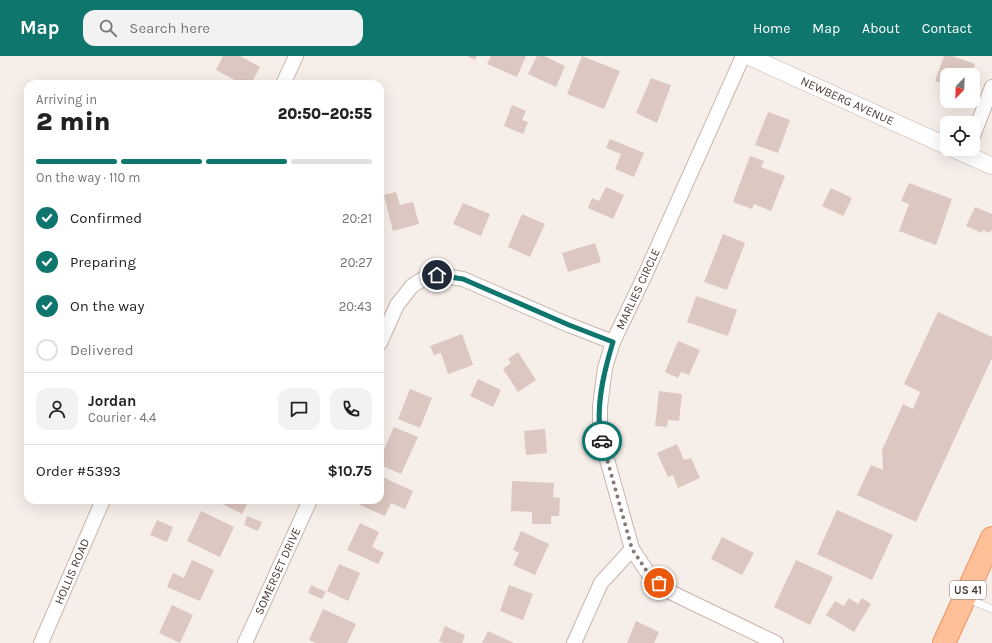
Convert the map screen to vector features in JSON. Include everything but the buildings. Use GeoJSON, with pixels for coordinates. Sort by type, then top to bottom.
{"type":"FeatureCollection","features":[{"type":"Feature","properties":{"kind":"main road","name":"US 41"},"geometry":{"type":"LineString","coordinates":[[944,643],[964,598],[989,550]]}},
{"type":"Feature","properties":{"kind":"street"},"geometry":{"type":"LineString","coordinates":[[286,80],[296,56]]}},
{"type":"Feature","properties":{"kind":"street","name":"MARLIES CIRCLE"},"geometry":{"type":"LineString","coordinates":[[743,56],[645,275],[613,342],[605,368],[600,407],[600,434],[632,549],[650,576],[668,591],[776,643]]}},
{"type":"Feature","properties":{"kind":"street","name":"NEWBERG AVENUE"},"geometry":{"type":"LineString","coordinates":[[748,56],[940,143]]}},
{"type":"Feature","properties":{"kind":"street"},"geometry":{"type":"LineString","coordinates":[[980,118],[992,87]]}},
{"type":"Feature","properties":{"kind":"street"},"geometry":{"type":"LineString","coordinates":[[973,156],[992,166]]}},
{"type":"Feature","properties":{"kind":"street"},"geometry":{"type":"LineString","coordinates":[[384,334],[397,305],[412,286],[423,279],[437,275],[463,279],[569,325],[613,342]]}},
{"type":"Feature","properties":{"kind":"street","name":"HOLLIS ROAD"},"geometry":{"type":"LineString","coordinates":[[41,643],[101,504]]}},
{"type":"Feature","properties":{"kind":"street","name":"SOMERSET DRIVE"},"geometry":{"type":"LineString","coordinates":[[246,643],[308,504]]}},
{"type":"Feature","properties":{"kind":"street"},"geometry":{"type":"LineString","coordinates":[[574,643],[601,583],[632,549]]}},
{"type":"Feature","properties":{"kind":"lane"},"geometry":{"type":"LineString","coordinates":[[964,598],[992,610]]}},
{"type":"Feature","properties":{"kind":"way so far"},"geometry":{"type":"LineString","coordinates":[[602,441],[632,549],[650,576],[659,583]]}},
{"type":"Feature","properties":{"kind":"route"},"geometry":{"type":"LineString","coordinates":[[437,275],[463,279],[569,325],[613,342],[605,368],[600,407],[600,434],[602,441]]}}]}
